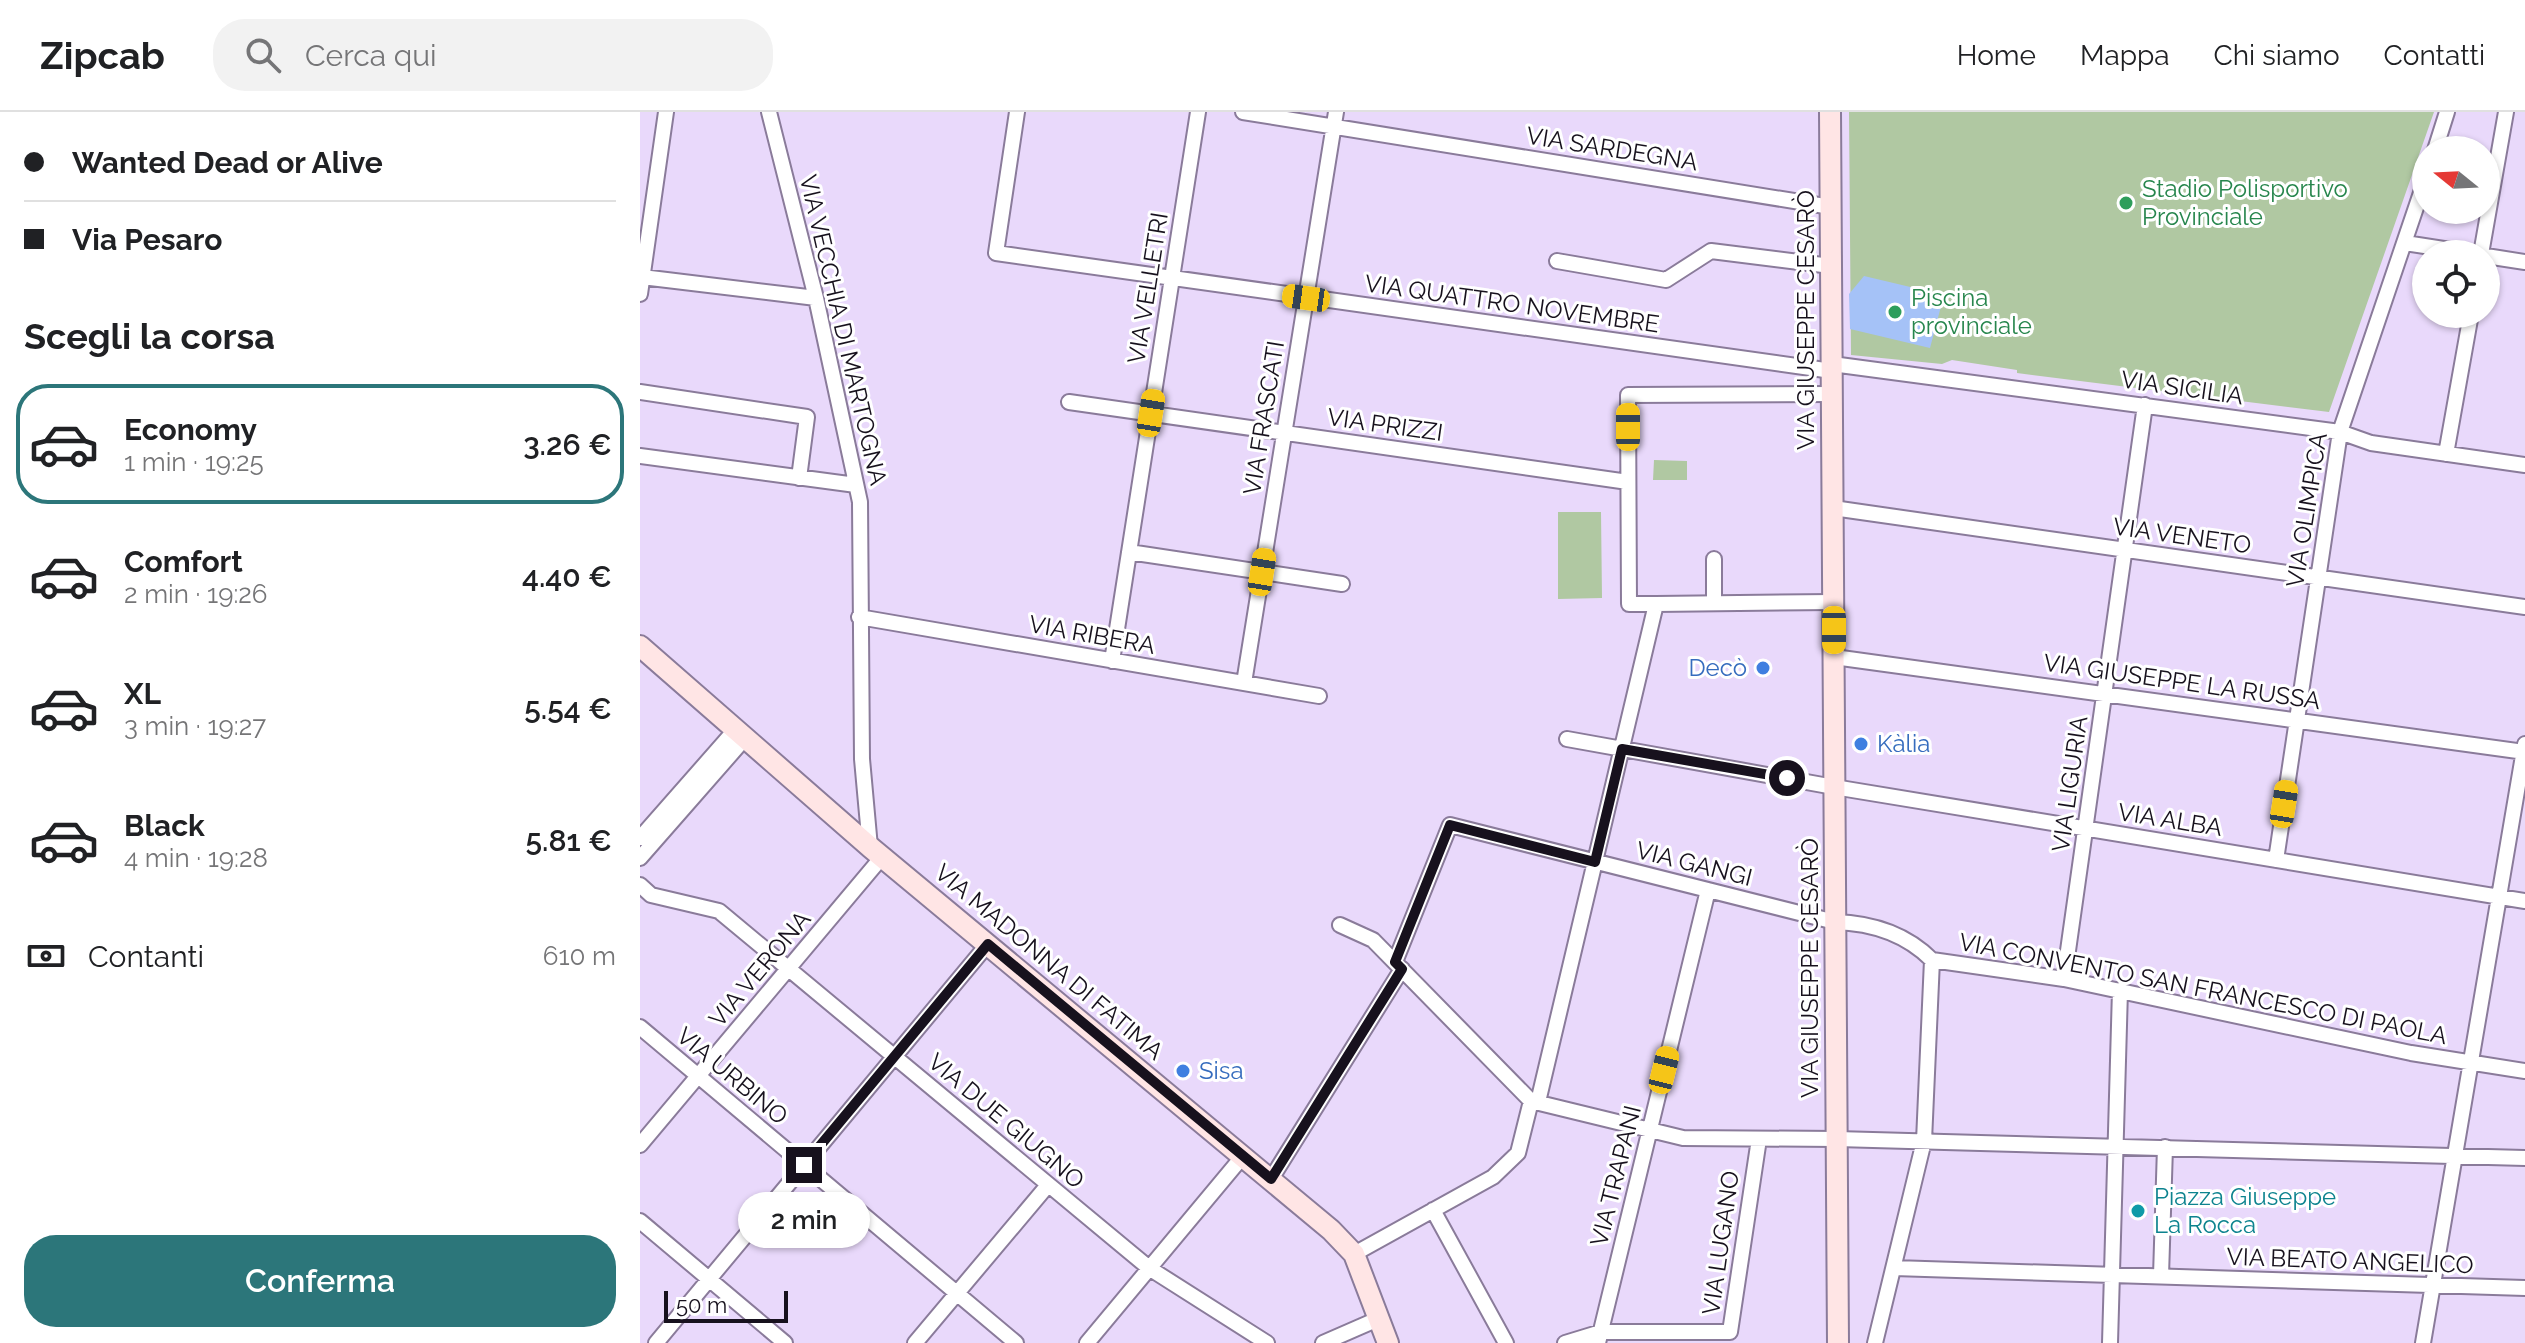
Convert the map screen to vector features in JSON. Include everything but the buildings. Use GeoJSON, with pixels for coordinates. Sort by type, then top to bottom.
{"type":"FeatureCollection","features":[{"type":"Feature","properties":{"kind":"street"},"geometry":{"type":"LineString","coordinates":[[640,294],[666,112]]}},
{"type":"Feature","properties":{"kind":"street","name":"VIA VECCHIA DI MARTOGNA"},"geometry":{"type":"LineString","coordinates":[[769,112],[816,298],[860,502],[862,759],[876,852]]}},
{"type":"Feature","properties":{"kind":"street","name":"VIA QUATTRO NOVEMBRE"},"geometry":{"type":"LineString","coordinates":[[1017,112],[996,253],[1832,368]]}},
{"type":"Feature","properties":{"kind":"street","name":"VIA VELLETRI"},"geometry":{"type":"LineString","coordinates":[[1112,661],[1198,112]]}},
{"type":"Feature","properties":{"kind":"street","name":"VIA SARDEGNA"},"geometry":{"type":"LineString","coordinates":[[1243,112],[1335,119],[1831,207]]}},
{"type":"Feature","properties":{"kind":"street","name":"VIA GIUSEPPE CESARÒ"},"geometry":{"type":"LineString","coordinates":[[1830,112],[1838,1343]]}},
{"type":"Feature","properties":{"kind":"street"},"geometry":{"type":"LineString","coordinates":[[2439,136],[2447,112]]}},
{"type":"Feature","properties":{"kind":"street"},"geometry":{"type":"LineString","coordinates":[[2484,240],[2506,112]]}},
{"type":"Feature","properties":{"kind":"street","name":"VIA FRASCATI"},"geometry":{"type":"LineString","coordinates":[[1244,683],[1335,119]]}},
{"type":"Feature","properties":{"kind":"street","name":"VIA OLIMPICA"},"geometry":{"type":"LineString","coordinates":[[2276,860],[2340,432],[2412,221]]}},
{"type":"Feature","properties":{"kind":"street"},"geometry":{"type":"LineString","coordinates":[[2405,243],[2412,244]]}},
{"type":"Feature","properties":{"kind":"street"},"geometry":{"type":"LineString","coordinates":[[1557,261],[1666,280],[1711,251],[1831,266]]}},
{"type":"Feature","properties":{"kind":"street"},"geometry":{"type":"LineString","coordinates":[[2500,258],[2525,262]]}},
{"type":"Feature","properties":{"kind":"street"},"geometry":{"type":"LineString","coordinates":[[642,277],[816,298]]}},
{"type":"Feature","properties":{"kind":"street"},"geometry":{"type":"LineString","coordinates":[[2446,454],[2468,328]]}},
{"type":"Feature","properties":{"kind":"street","name":"VIA SICILIA"},"geometry":{"type":"LineString","coordinates":[[1832,368],[2145,405],[2340,432],[2371,443],[2525,465]]}},
{"type":"Feature","properties":{"kind":"street"},"geometry":{"type":"LineString","coordinates":[[640,392],[807,417],[799,478]]}},
{"type":"Feature","properties":{"kind":"street"},"geometry":{"type":"LineString","coordinates":[[1832,394],[1628,395],[1628,427],[1621,480],[1629,604],[1655,609],[1714,603],[1833,602]]}},
{"type":"Feature","properties":{"kind":"street","name":"VIA PRIZZI"},"geometry":{"type":"LineString","coordinates":[[1069,402],[1621,480]]}},
{"type":"Feature","properties":{"kind":"street","name":"VIA LIGURIA"},"geometry":{"type":"LineString","coordinates":[[2064,979],[2145,405]]}},
{"type":"Feature","properties":{"kind":"street"},"geometry":{"type":"LineString","coordinates":[[640,456],[856,485]]}},
{"type":"Feature","properties":{"kind":"street","name":"VIA VENETO"},"geometry":{"type":"LineString","coordinates":[[1833,508],[2525,607]]}},
{"type":"Feature","properties":{"kind":"street"},"geometry":{"type":"LineString","coordinates":[[1129,552],[1342,584]]}},
{"type":"Feature","properties":{"kind":"street"},"geometry":{"type":"LineString","coordinates":[[1714,559],[1714,603]]}},
{"type":"Feature","properties":{"kind":"street"},"geometry":{"type":"LineString","coordinates":[[1354,1254],[1493,1177],[1518,1153],[1534,1102],[1595,862],[1655,609]]}},
{"type":"Feature","properties":{"kind":"street","name":"VIA RIBERA"},"geometry":{"type":"LineString","coordinates":[[859,617],[1319,696]]}},
{"type":"Feature","properties":{"kind":"street","name":"VIA MADONNA DI FATIMA"},"geometry":{"type":"LineString","coordinates":[[640,646],[876,852],[1331,1230],[1354,1254],[1388,1343]]}},
{"type":"Feature","properties":{"kind":"street","name":"VIA GIUSEPPE LA RUSSA"},"geometry":{"type":"LineString","coordinates":[[1834,657],[2525,749]]}},
{"type":"Feature","properties":{"kind":"street"},"geometry":{"type":"LineString","coordinates":[[640,838],[741,733]]}},
{"type":"Feature","properties":{"kind":"street"},"geometry":{"type":"LineString","coordinates":[[640,858],[741,733]]}},
{"type":"Feature","properties":{"kind":"street","name":"VIA ALBA"},"geometry":{"type":"LineString","coordinates":[[1567,739],[1834,787],[2525,901]]}},
{"type":"Feature","properties":{"kind":"street"},"geometry":{"type":"LineString","coordinates":[[2423,1343],[2525,749]]}},
{"type":"Feature","properties":{"kind":"street","name":"VIA GANGI"},"geometry":{"type":"LineString","coordinates":[[1398,966],[1450,825],[1835,922],[1864,923],[1916,944],[1932,960]]}},
{"type":"Feature","properties":{"kind":"street","name":"VIA VERONA"},"geometry":{"type":"LineString","coordinates":[[640,1145],[789,969],[876,852]]}},
{"type":"Feature","properties":{"kind":"street","name":"VIA DUE GIUGNO"},"geometry":{"type":"LineString","coordinates":[[640,885],[651,895],[719,911],[1149,1268],[1267,1343]]}},
{"type":"Feature","properties":{"kind":"street","name":"VIA TRAPANI"},"geometry":{"type":"LineString","coordinates":[[1600,1337],[1708,890]]}},
{"type":"Feature","properties":{"kind":"street"},"geometry":{"type":"LineString","coordinates":[[1340,925],[1373,940],[1534,1102],[1683,1138],[2112,1142],[2170,1148],[2525,1158]]}},
{"type":"Feature","properties":{"kind":"street"},"geometry":{"type":"LineString","coordinates":[[656,1343],[988,944]]}},
{"type":"Feature","properties":{"kind":"street","name":"VIA CONVENTO SAN FRANCESCO DI PAOLA"},"geometry":{"type":"LineString","coordinates":[[1875,1343],[1924,1141],[1932,960],[2064,979],[2411,1053],[2525,1071]]}},
{"type":"Feature","properties":{"kind":"street"},"geometry":{"type":"LineString","coordinates":[[1271,1179],[1398,966]]}},
{"type":"Feature","properties":{"kind":"street"},"geometry":{"type":"LineString","coordinates":[[2110,1343],[2111,1291],[2106,1275],[2120,990]]}},
{"type":"Feature","properties":{"kind":"street","name":"VIA URBINO"},"geometry":{"type":"LineString","coordinates":[[640,1027],[1016,1343]]}},
{"type":"Feature","properties":{"kind":"street","name":"VIA LUGANO"},"geometry":{"type":"LineString","coordinates":[[1565,1343],[1600,1337],[1730,1332],[1759,1139]]}},
{"type":"Feature","properties":{"kind":"street"},"geometry":{"type":"LineString","coordinates":[[2167,1277],[2170,1148]]}},
{"type":"Feature","properties":{"kind":"street"},"geometry":{"type":"LineString","coordinates":[[1087,1343],[1243,1156]]}},
{"type":"Feature","properties":{"kind":"street"},"geometry":{"type":"LineString","coordinates":[[915,1343],[1048,1185]]}},
{"type":"Feature","properties":{"kind":"street"},"geometry":{"type":"LineString","coordinates":[[1433,1210],[1506,1343]]}},
{"type":"Feature","properties":{"kind":"street"},"geometry":{"type":"LineString","coordinates":[[640,1221],[785,1343]]}},
{"type":"Feature","properties":{"kind":"street"},"geometry":{"type":"LineString","coordinates":[[1894,1268],[2106,1275]]}},
{"type":"Feature","properties":{"kind":"street","name":"VIA BEATO ANGELICO"},"geometry":{"type":"LineString","coordinates":[[2106,1275],[2525,1288]]}},
{"type":"Feature","properties":{"kind":"street"},"geometry":{"type":"LineString","coordinates":[[1323,1343],[1378,1319]]}},
{"type":"Feature","properties":{"kind":"green space","name":"Stadio Polisportivo Provinciale"},"geometry":{"type":"Polygon","coordinates":[[[1849,112],[2434,112],[2426,136],[2412,136],[2412,175],[2329,412],[2017,373],[2017,370],[1952,360],[1942,364],[1851,355],[1849,112]]]}},
{"type":"Feature","properties":{"kind":"green space"},"geometry":{"type":"Polygon","coordinates":[[[1654,460],[1687,461],[1687,480],[1653,480],[1654,460]]]}},
{"type":"Feature","properties":{"kind":"green space"},"geometry":{"type":"Polygon","coordinates":[[[1558,512],[1601,512],[1602,598],[1558,599],[1558,512]]]}},
{"type":"Feature","properties":{"kind":"water","name":"Piscina provinciale"},"geometry":{"type":"Polygon","coordinates":[[[1864,276],[1944,295],[1930,348],[1850,329],[1849,294],[1864,276]]]}},
{"type":"Feature","properties":{"kind":"place","name":"Stadio Polisportivo Provinciale"},"geometry":{"type":"Point","coordinates":[2126,203]}},
{"type":"Feature","properties":{"kind":"place","name":"Piscina provinciale"},"geometry":{"type":"Point","coordinates":[1895,312]}},
{"type":"Feature","properties":{"kind":"place","name":"Decò"},"geometry":{"type":"Point","coordinates":[1763,668]}},
{"type":"Feature","properties":{"kind":"place","name":"Kàlia"},"geometry":{"type":"Point","coordinates":[1861,744]}},
{"type":"Feature","properties":{"kind":"place","name":"Sisa"},"geometry":{"type":"Point","coordinates":[1183,1071]}},
{"type":"Feature","properties":{"kind":"place","name":"Piazza Giuseppe La Rocca"},"geometry":{"type":"Point","coordinates":[2138,1211]}},
{"type":"Feature","properties":{"kind":"route"},"geometry":{"type":"LineString","coordinates":[[804,1165],[988,944],[1271,1179],[1402,969],[1395,962],[1450,825],[1595,862],[1622,749],[1787,778]]}}]}
